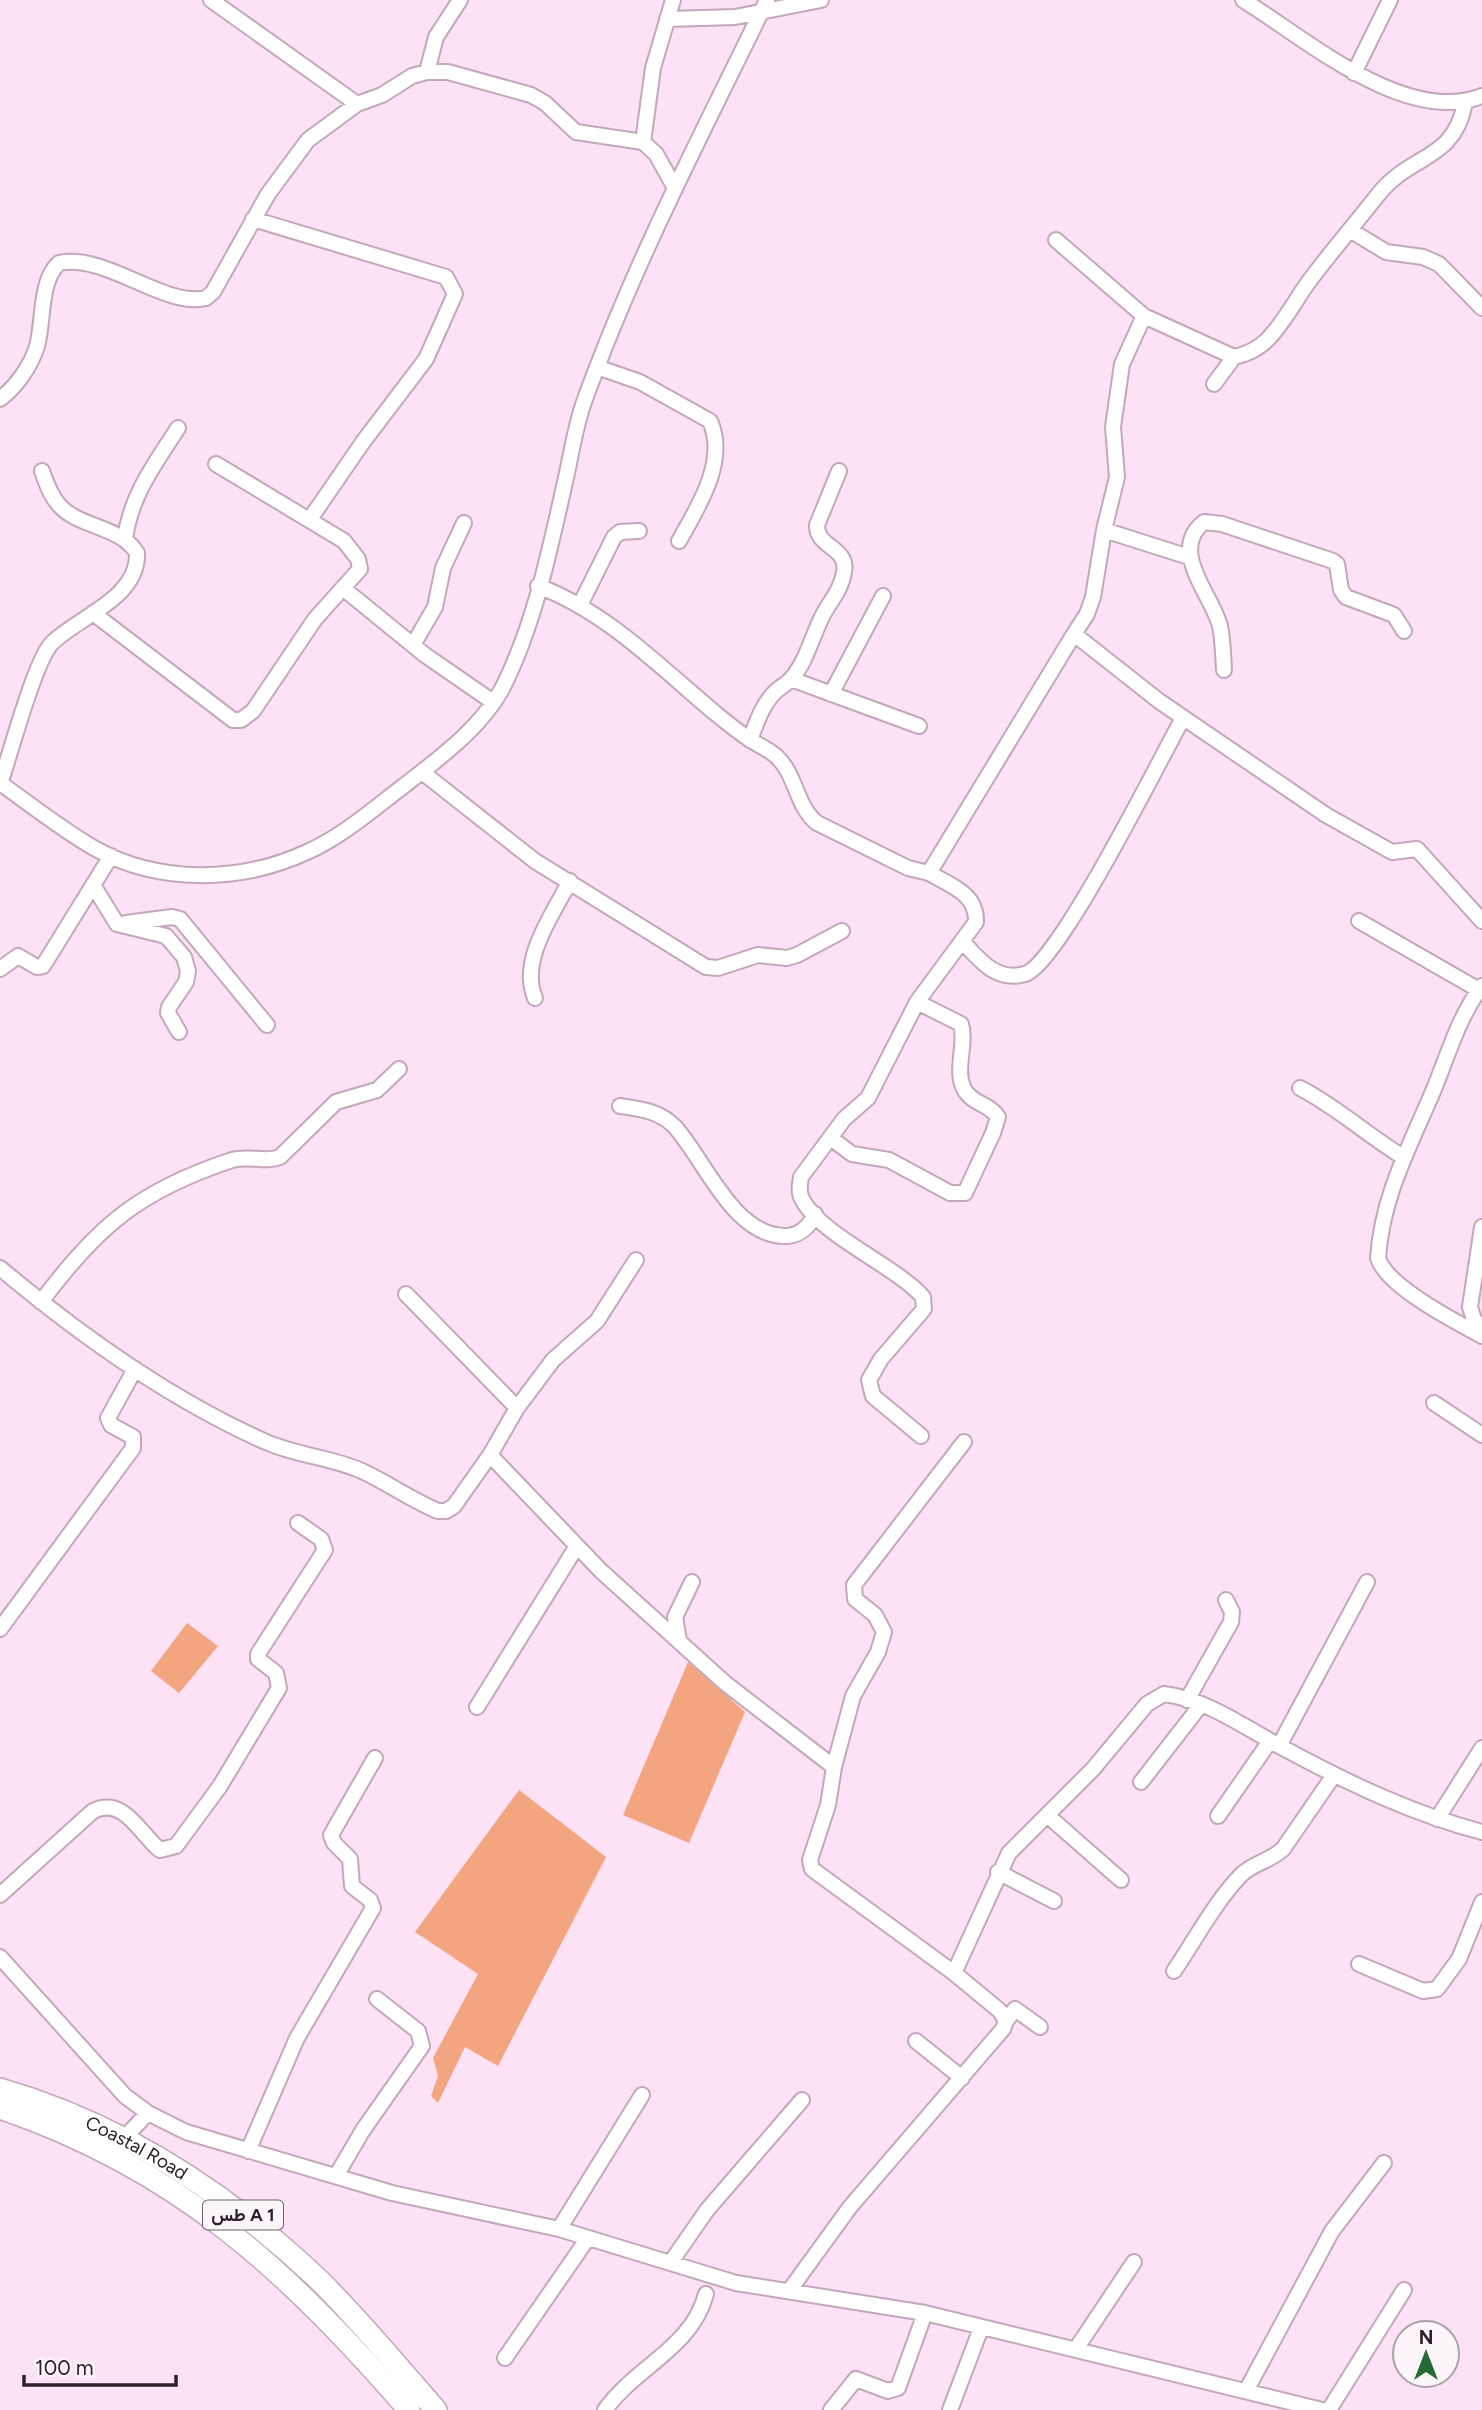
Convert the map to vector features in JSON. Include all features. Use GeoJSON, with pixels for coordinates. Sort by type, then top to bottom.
{"type":"FeatureCollection","features":[{"type":"Feature","properties":{"kind":"highway","name":"Coastal Road"},"geometry":{"type":"LineString","coordinates":[[0,2089],[124,2138],[207,2188],[266,2232],[320,2281],[436,2410]]}},
{"type":"Feature","properties":{"kind":"highway","name":"Coastal Road"},"geometry":{"type":"LineString","coordinates":[[0,2108],[102,2149],[203,2209],[281,2276],[338,2330],[409,2410]]}},
{"type":"Feature","properties":{"kind":"street"},"geometry":{"type":"LineString","coordinates":[[211,0],[357,104]]}},
{"type":"Feature","properties":{"kind":"street"},"geometry":{"type":"LineString","coordinates":[[428,72],[436,37],[460,0]]}},
{"type":"Feature","properties":{"kind":"street"},"geometry":{"type":"LineString","coordinates":[[643,142],[653,68],[673,0]]}},
{"type":"Feature","properties":{"kind":"street"},"geometry":{"type":"LineString","coordinates":[[667,19],[735,17],[765,6],[821,0]]}},
{"type":"Feature","properties":{"kind":"street"},"geometry":{"type":"LineString","coordinates":[[1243,0],[1354,73],[1419,97],[1441,102],[1465,103],[1482,96]]}},
{"type":"Feature","properties":{"kind":"street"},"geometry":{"type":"LineString","coordinates":[[1354,73],[1390,0]]}},
{"type":"Feature","properties":{"kind":"street"},"geometry":{"type":"LineString","coordinates":[[41,471],[60,507],[73,517],[125,540],[137,553],[138,562],[118,594],[50,644],[38,667],[0,783],[93,847],[155,872],[190,876],[229,873],[306,853],[334,837],[422,772],[493,702],[512,668],[538,586],[582,406],[620,308],[675,188],[765,6]]}},
{"type":"Feature","properties":{"kind":"street"},"geometry":{"type":"LineString","coordinates":[[0,399],[11,390],[36,349],[49,282],[59,263],[98,267],[182,298],[206,298],[213,292],[253,219],[289,162],[307,140],[357,104],[382,95],[412,76],[428,72],[448,72],[531,95],[545,103],[576,132],[643,142],[656,155],[675,188]]}},
{"type":"Feature","properties":{"kind":"street"},"geometry":{"type":"LineString","coordinates":[[1214,384],[1234,357],[1256,350],[1268,339],[1382,190],[1406,167],[1444,147],[1457,132],[1465,103]]}},
{"type":"Feature","properties":{"kind":"street"},"geometry":{"type":"LineString","coordinates":[[253,219],[446,277],[455,294],[426,359],[363,442],[310,519]]}},
{"type":"Feature","properties":{"kind":"street"},"geometry":{"type":"LineString","coordinates":[[1350,230],[1385,252],[1423,257],[1439,264],[1482,308]]}},
{"type":"Feature","properties":{"kind":"street"},"geometry":{"type":"LineString","coordinates":[[1056,240],[1144,316],[1234,357]]}},
{"type":"Feature","properties":{"kind":"street"},"geometry":{"type":"LineString","coordinates":[[929,873],[1087,614],[1093,597],[1104,530],[1117,477],[1113,428],[1117,391],[1125,355],[1144,316]]}},
{"type":"Feature","properties":{"kind":"street"},"geometry":{"type":"LineString","coordinates":[[597,367],[640,382],[710,421],[715,441],[708,485],[679,541]]}},
{"type":"Feature","properties":{"kind":"street"},"geometry":{"type":"LineString","coordinates":[[125,540],[128,516],[139,488],[178,428]]}},
{"type":"Feature","properties":{"kind":"street"},"geometry":{"type":"LineString","coordinates":[[93,613],[233,720],[241,720],[253,711],[315,619],[360,569],[358,559],[344,541],[216,464]]}},
{"type":"Feature","properties":{"kind":"street"},"geometry":{"type":"LineString","coordinates":[[750,740],[766,704],[791,679],[840,587],[845,562],[840,552],[821,541],[817,534],[817,525],[839,471]]}},
{"type":"Feature","properties":{"kind":"street"},"geometry":{"type":"LineString","coordinates":[[1224,670],[1220,627],[1189,558],[1200,524],[1210,521],[1333,561],[1337,564],[1341,590],[1346,597],[1394,615],[1404,631]]}},
{"type":"Feature","properties":{"kind":"street"},"geometry":{"type":"LineString","coordinates":[[413,645],[435,607],[443,568],[464,523]]}},
{"type":"Feature","properties":{"kind":"street"},"geometry":{"type":"LineString","coordinates":[[1104,530],[1189,558]]}},
{"type":"Feature","properties":{"kind":"street"},"geometry":{"type":"LineString","coordinates":[[580,605],[614,537],[620,532],[639,531]]}},
{"type":"Feature","properties":{"kind":"street"},"geometry":{"type":"LineString","coordinates":[[538,586],[580,605],[687,686],[750,740],[782,763],[793,780],[799,802],[817,823],[908,869],[929,873],[971,898],[976,908],[976,922],[917,1002],[868,1098],[844,1119],[832,1139],[801,1177],[802,1199],[815,1214],[923,1297],[925,1309],[881,1359],[869,1381],[873,1396],[921,1436]]}},
{"type":"Feature","properties":{"kind":"street"},"geometry":{"type":"LineString","coordinates":[[344,589],[413,645],[493,702]]}},
{"type":"Feature","properties":{"kind":"street"},"geometry":{"type":"LineString","coordinates":[[831,694],[883,596]]}},
{"type":"Feature","properties":{"kind":"street"},"geometry":{"type":"LineString","coordinates":[[1074,634],[1183,718],[1326,815],[1392,852],[1417,849],[1482,921]]}},
{"type":"Feature","properties":{"kind":"street"},"geometry":{"type":"LineString","coordinates":[[791,679],[919,726]]}},
{"type":"Feature","properties":{"kind":"street"},"geometry":{"type":"LineString","coordinates":[[963,943],[994,972],[1009,976],[1024,975],[1037,969],[1067,927],[1183,718]]}},
{"type":"Feature","properties":{"kind":"street"},"geometry":{"type":"LineString","coordinates":[[422,772],[482,822],[535,861],[706,967],[718,968],[758,955],[787,958],[797,956],[842,931]]}},
{"type":"Feature","properties":{"kind":"street"},"geometry":{"type":"LineString","coordinates":[[0,969],[18,956],[37,967],[43,965],[111,856]]}},
{"type":"Feature","properties":{"kind":"street"},"geometry":{"type":"LineString","coordinates":[[535,998],[530,988],[531,967],[542,936],[570,881]]}},
{"type":"Feature","properties":{"kind":"street"},"geometry":{"type":"LineString","coordinates":[[93,885],[117,924],[166,936],[184,957],[188,971],[186,982],[168,1013],[179,1032]]}},
{"type":"Feature","properties":{"kind":"street"},"geometry":{"type":"LineString","coordinates":[[117,924],[172,917],[180,919],[267,1025]]}},
{"type":"Feature","properties":{"kind":"street"},"geometry":{"type":"LineString","coordinates":[[1359,921],[1480,988],[1461,1022],[1403,1157],[1385,1203],[1378,1246],[1380,1267],[1422,1299],[1482,1336]]}},
{"type":"Feature","properties":{"kind":"street"},"geometry":{"type":"LineString","coordinates":[[832,1139],[852,1154],[889,1160],[950,1193],[965,1193],[993,1133],[998,1116],[973,1101],[962,1083],[964,1033],[961,1024],[917,1002]]}},
{"type":"Feature","properties":{"kind":"street"},"geometry":{"type":"LineString","coordinates":[[41,1302],[91,1239],[120,1213],[192,1173],[243,1157],[273,1160],[280,1157],[336,1102],[377,1090],[399,1069]]}},
{"type":"Feature","properties":{"kind":"street"},"geometry":{"type":"LineString","coordinates":[[1300,1088],[1330,1104],[1362,1131],[1403,1157]]}},
{"type":"Feature","properties":{"kind":"street"},"geometry":{"type":"LineString","coordinates":[[620,1107],[659,1114],[674,1126],[734,1209],[750,1225],[780,1236],[792,1236],[807,1227],[815,1214]]}},
{"type":"Feature","properties":{"kind":"street"},"geometry":{"type":"LineString","coordinates":[[1482,1227],[1470,1307],[1474,1320],[1482,1326]]}},
{"type":"Feature","properties":{"kind":"street"},"geometry":{"type":"LineString","coordinates":[[0,1268],[41,1302],[135,1369],[186,1401],[265,1441],[299,1455],[343,1464],[438,1511],[446,1511],[454,1506],[490,1455],[517,1408],[552,1360],[597,1321],[636,1260]]}},
{"type":"Feature","properties":{"kind":"street"},"geometry":{"type":"LineString","coordinates":[[406,1294],[517,1408]]}},
{"type":"Feature","properties":{"kind":"street"},"geometry":{"type":"LineString","coordinates":[[0,1629],[130,1454],[133,1437],[111,1425],[108,1418],[135,1369]]}},
{"type":"Feature","properties":{"kind":"street"},"geometry":{"type":"LineString","coordinates":[[1434,1403],[1482,1435]]}},
{"type":"Feature","properties":{"kind":"street"},"geometry":{"type":"LineString","coordinates":[[964,1442],[854,1585],[855,1599],[875,1615],[884,1632],[878,1652],[853,1696],[834,1767],[828,1805],[810,1860],[812,1869],[954,1973],[1000,2011],[1006,2021]]}},
{"type":"Feature","properties":{"kind":"street"},"geometry":{"type":"LineString","coordinates":[[490,1455],[577,1546],[725,1683],[834,1767]]}},
{"type":"Feature","properties":{"kind":"street"},"geometry":{"type":"LineString","coordinates":[[0,1895],[93,1811],[105,1805],[115,1807],[130,1817],[160,1850],[176,1846],[219,1786],[279,1688],[276,1673],[258,1658],[258,1654],[325,1550],[321,1539],[298,1523]]}},
{"type":"Feature","properties":{"kind":"street"},"geometry":{"type":"LineString","coordinates":[[477,1707],[577,1546]]}},
{"type":"Feature","properties":{"kind":"street"},"geometry":{"type":"LineString","coordinates":[[679,1641],[676,1618],[692,1582]]}},
{"type":"Feature","properties":{"kind":"street"},"geometry":{"type":"LineString","coordinates":[[1217,1816],[1274,1744],[1367,1582]]}},
{"type":"Feature","properties":{"kind":"street"},"geometry":{"type":"LineString","coordinates":[[1142,1782],[1193,1703],[1231,1622],[1232,1612],[1226,1600]]}},
{"type":"Feature","properties":{"kind":"street"},"geometry":{"type":"LineString","coordinates":[[954,1973],[1009,1853],[1093,1769],[1154,1698],[1164,1694],[1228,1717],[1334,1775],[1437,1819],[1482,1832]]}},
{"type":"Feature","properties":{"kind":"street"},"geometry":{"type":"LineString","coordinates":[[1437,1819],[1482,1748]]}},
{"type":"Feature","properties":{"kind":"street"},"geometry":{"type":"LineString","coordinates":[[248,2151],[292,2048],[373,1908],[370,1900],[352,1886],[350,1859],[334,1843],[331,1835],[375,1758]]}},
{"type":"Feature","properties":{"kind":"street"},"geometry":{"type":"LineString","coordinates":[[1174,1971],[1231,1888],[1250,1868],[1275,1857],[1283,1849],[1334,1775]]}},
{"type":"Feature","properties":{"kind":"street"},"geometry":{"type":"LineString","coordinates":[[1047,1815],[1121,1880]]}},
{"type":"Feature","properties":{"kind":"street"},"geometry":{"type":"LineString","coordinates":[[998,1872],[1054,1901]]}},
{"type":"Feature","properties":{"kind":"street"},"geometry":{"type":"LineString","coordinates":[[1359,1964],[1423,1991],[1437,1989],[1458,1959],[1482,1902]]}},
{"type":"Feature","properties":{"kind":"street"},"geometry":{"type":"LineString","coordinates":[[0,1957],[107,2079],[148,2113],[186,2132],[392,2193],[559,2229],[736,2283],[925,2313],[1322,2410]]}},
{"type":"Feature","properties":{"kind":"street"},"geometry":{"type":"LineString","coordinates":[[337,2176],[363,2130],[422,2046],[418,2031],[377,1999]]}},
{"type":"Feature","properties":{"kind":"street"},"geometry":{"type":"LineString","coordinates":[[789,2291],[857,2198],[1003,2029],[1015,2008],[1040,2026]]}},
{"type":"Feature","properties":{"kind":"street"},"geometry":{"type":"LineString","coordinates":[[916,2041],[961,2078]]}},
{"type":"Feature","properties":{"kind":"street"},"geometry":{"type":"LineString","coordinates":[[559,2229],[642,2095]]}},
{"type":"Feature","properties":{"kind":"street"},"geometry":{"type":"LineString","coordinates":[[671,2262],[707,2210],[802,2100]]}},
{"type":"Feature","properties":{"kind":"street"},"geometry":{"type":"LineString","coordinates":[[124,2138],[148,2113]]}},
{"type":"Feature","properties":{"kind":"street"},"geometry":{"type":"LineString","coordinates":[[1246,2391],[1332,2231],[1384,2163]]}},
{"type":"Feature","properties":{"kind":"street"},"geometry":{"type":"LineString","coordinates":[[505,2358],[558,2286],[589,2238]]}},
{"type":"Feature","properties":{"kind":"street"},"geometry":{"type":"LineString","coordinates":[[1076,2349],[1134,2262]]}},
{"type":"Feature","properties":{"kind":"street"},"geometry":{"type":"LineString","coordinates":[[1329,2410],[1404,2290]]}},
{"type":"Feature","properties":{"kind":"street"},"geometry":{"type":"LineString","coordinates":[[605,2410],[625,2386],[688,2332],[706,2294]]}},
{"type":"Feature","properties":{"kind":"street"},"geometry":{"type":"LineString","coordinates":[[831,2410],[856,2379],[888,2391],[898,2388],[925,2313]]}},
{"type":"Feature","properties":{"kind":"street"},"geometry":{"type":"LineString","coordinates":[[950,2410],[981,2328]]}},
{"type":"Feature","properties":{"kind":"shaded area"},"geometry":{"type":"Polygon","coordinates":[[[187,1623],[218,1646],[179,1693],[151,1671],[187,1623]]]}},
{"type":"Feature","properties":{"kind":"shaded area"},"geometry":{"type":"Polygon","coordinates":[[[688,1662],[745,1712],[689,1843],[623,1815],[688,1662]]]}},
{"type":"Feature","properties":{"kind":"shaded area"},"geometry":{"type":"Polygon","coordinates":[[[519,1790],[606,1857],[498,2066],[465,2047],[438,2103],[431,2096],[438,2076],[433,2058],[478,1974],[415,1932],[519,1790]]]}}]}
